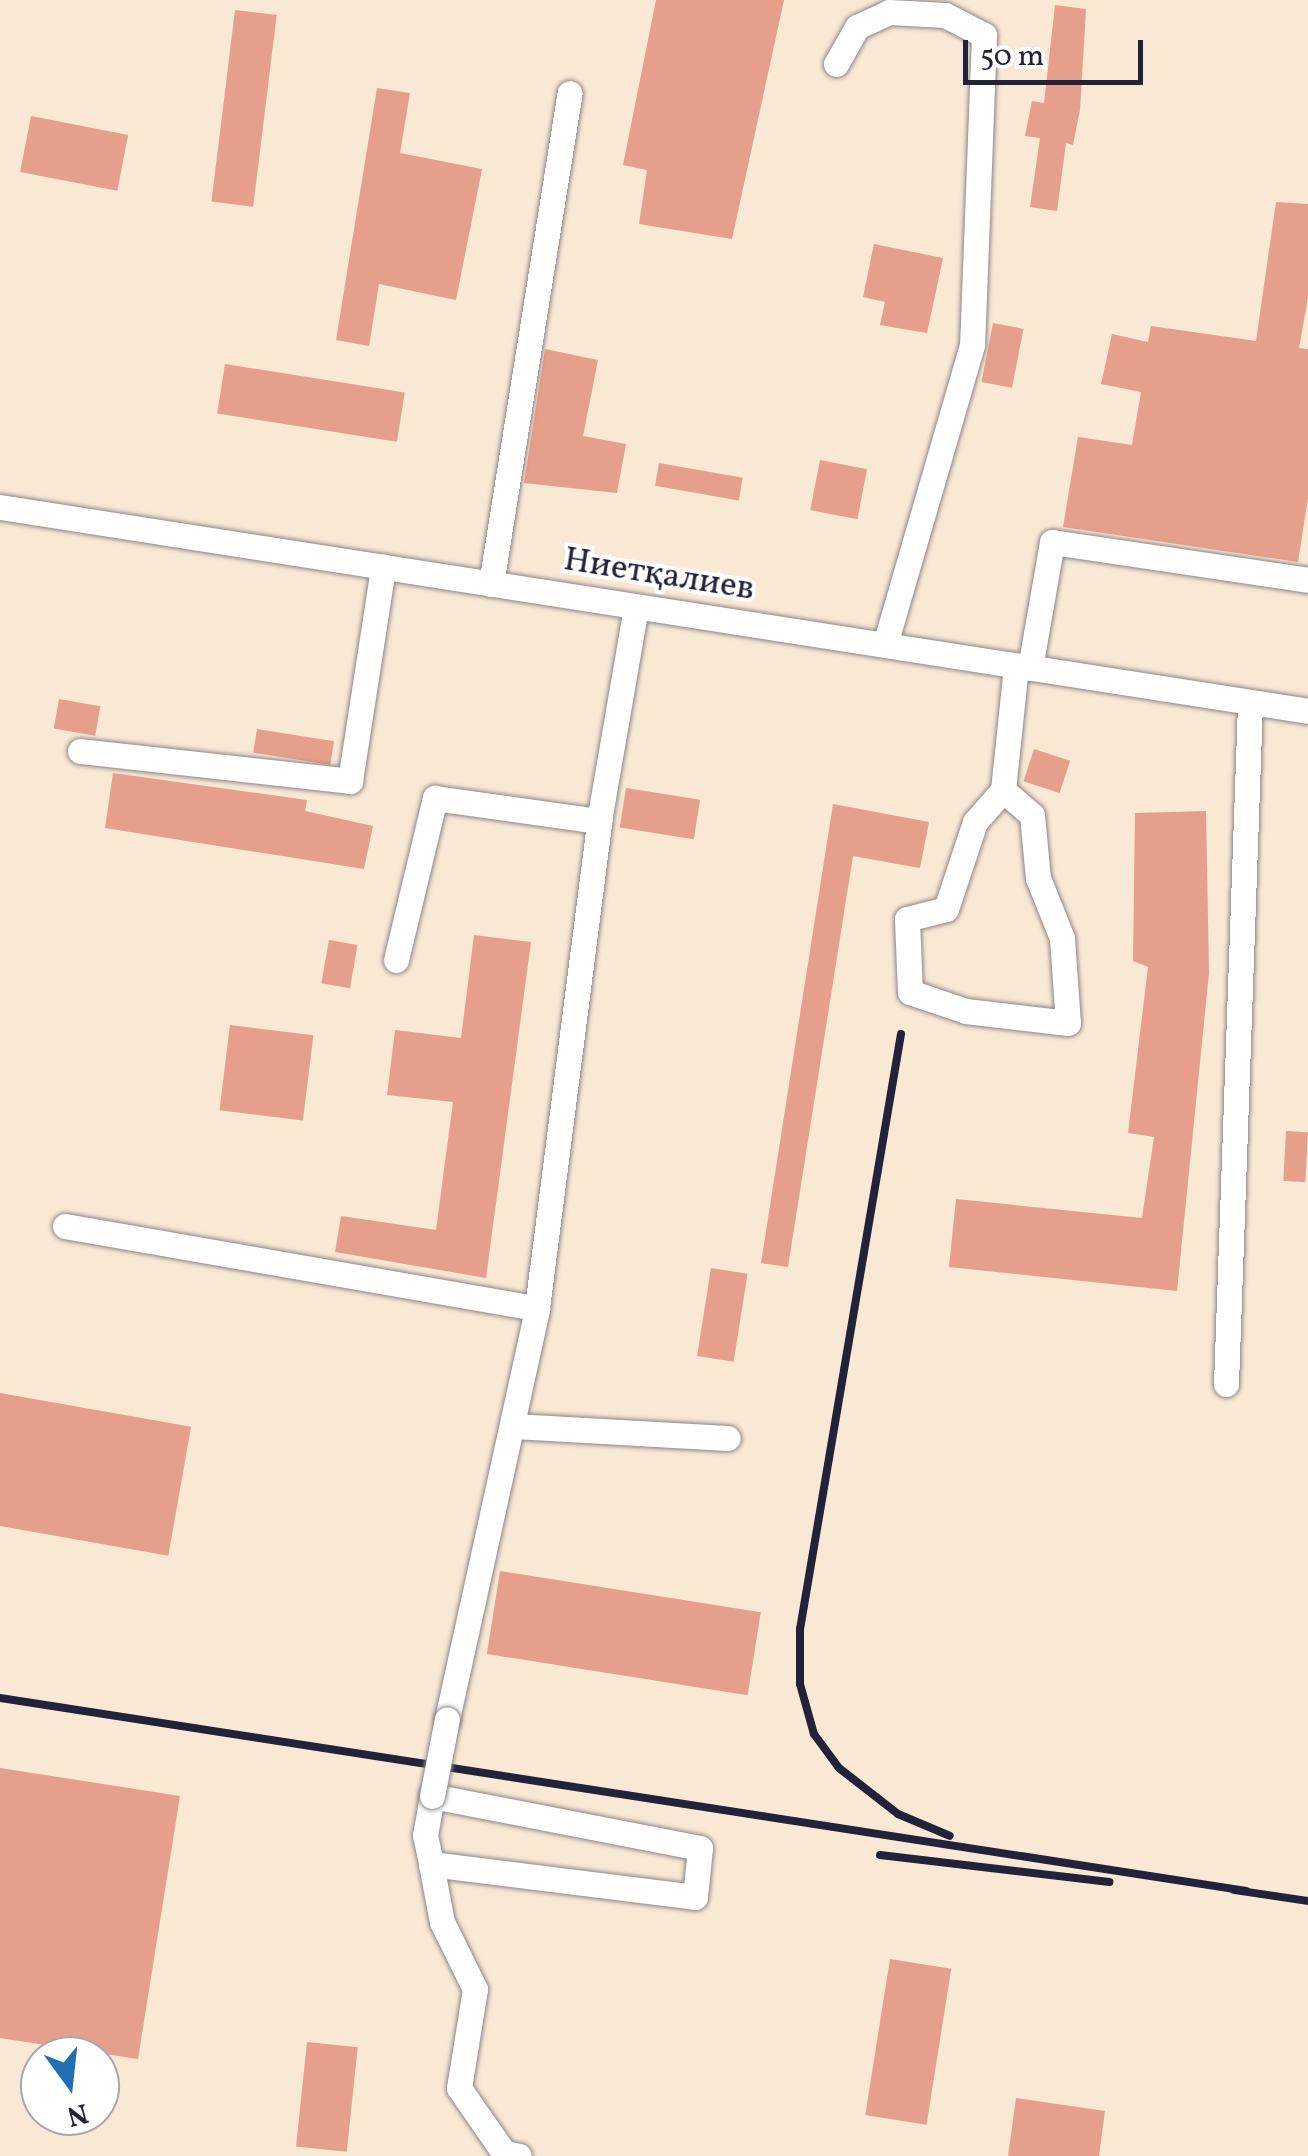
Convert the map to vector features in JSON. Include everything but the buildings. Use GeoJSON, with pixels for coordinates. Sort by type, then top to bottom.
{"type":"FeatureCollection","features":[{"type":"Feature","properties":{"kind":"street"},"geometry":{"type":"LineString","coordinates":[[836,64],[857,27],[889,12],[945,16],[984,35],[972,345],[885,646]]}},
{"type":"Feature","properties":{"kind":"street"},"geometry":{"type":"LineString","coordinates":[[491,584],[570,93]]}},
{"type":"Feature","properties":{"kind":"street","name":"Ниетқалиев"},"geometry":{"type":"LineString","coordinates":[[0,507],[1308,712]]}},
{"type":"Feature","properties":{"kind":"street"},"geometry":{"type":"LineString","coordinates":[[1003,790],[1032,816],[1038,878],[1062,938],[1068,1023],[966,1011],[910,992],[907,919],[946,908],[975,822],[1003,790],[1023,667],[1052,542],[1308,580]]}},
{"type":"Feature","properties":{"kind":"street"},"geometry":{"type":"LineString","coordinates":[[80,751],[350,781],[383,567]]}},
{"type":"Feature","properties":{"kind":"street"},"geometry":{"type":"LineString","coordinates":[[519,2156],[504,2153],[458,2088],[475,1989],[442,1922],[425,1835],[536,1308],[599,821],[636,607]]}},
{"type":"Feature","properties":{"kind":"street"},"geometry":{"type":"LineString","coordinates":[[1226,1384],[1250,702]]}},
{"type":"Feature","properties":{"kind":"street"},"geometry":{"type":"LineString","coordinates":[[396,960],[435,798],[599,821]]}},
{"type":"Feature","properties":{"kind":"street"},"geometry":{"type":"LineString","coordinates":[[65,1226],[536,1308]]}},
{"type":"Feature","properties":{"kind":"street"},"geometry":{"type":"LineString","coordinates":[[513,1426],[728,1438]]}},
{"type":"Feature","properties":{"kind":"street"},"geometry":{"type":"LineString","coordinates":[[431,1864],[695,1897],[700,1848],[432,1796]]}},
{"type":"Feature","properties":{"kind":"railway"},"geometry":{"type":"LineString","coordinates":[[901,1034],[800,1629],[800,1684],[814,1734],[839,1768],[898,1814],[950,1836]]}},
{"type":"Feature","properties":{"kind":"railway"},"geometry":{"type":"LineString","coordinates":[[0,1698],[1246,1891]]}},
{"type":"Feature","properties":{"kind":"railway"},"geometry":{"type":"LineString","coordinates":[[880,1855],[1109,1882]]}},
{"type":"Feature","properties":{"kind":"railway"},"geometry":{"type":"LineString","coordinates":[[1234,1890],[1308,1901]]}}]}
